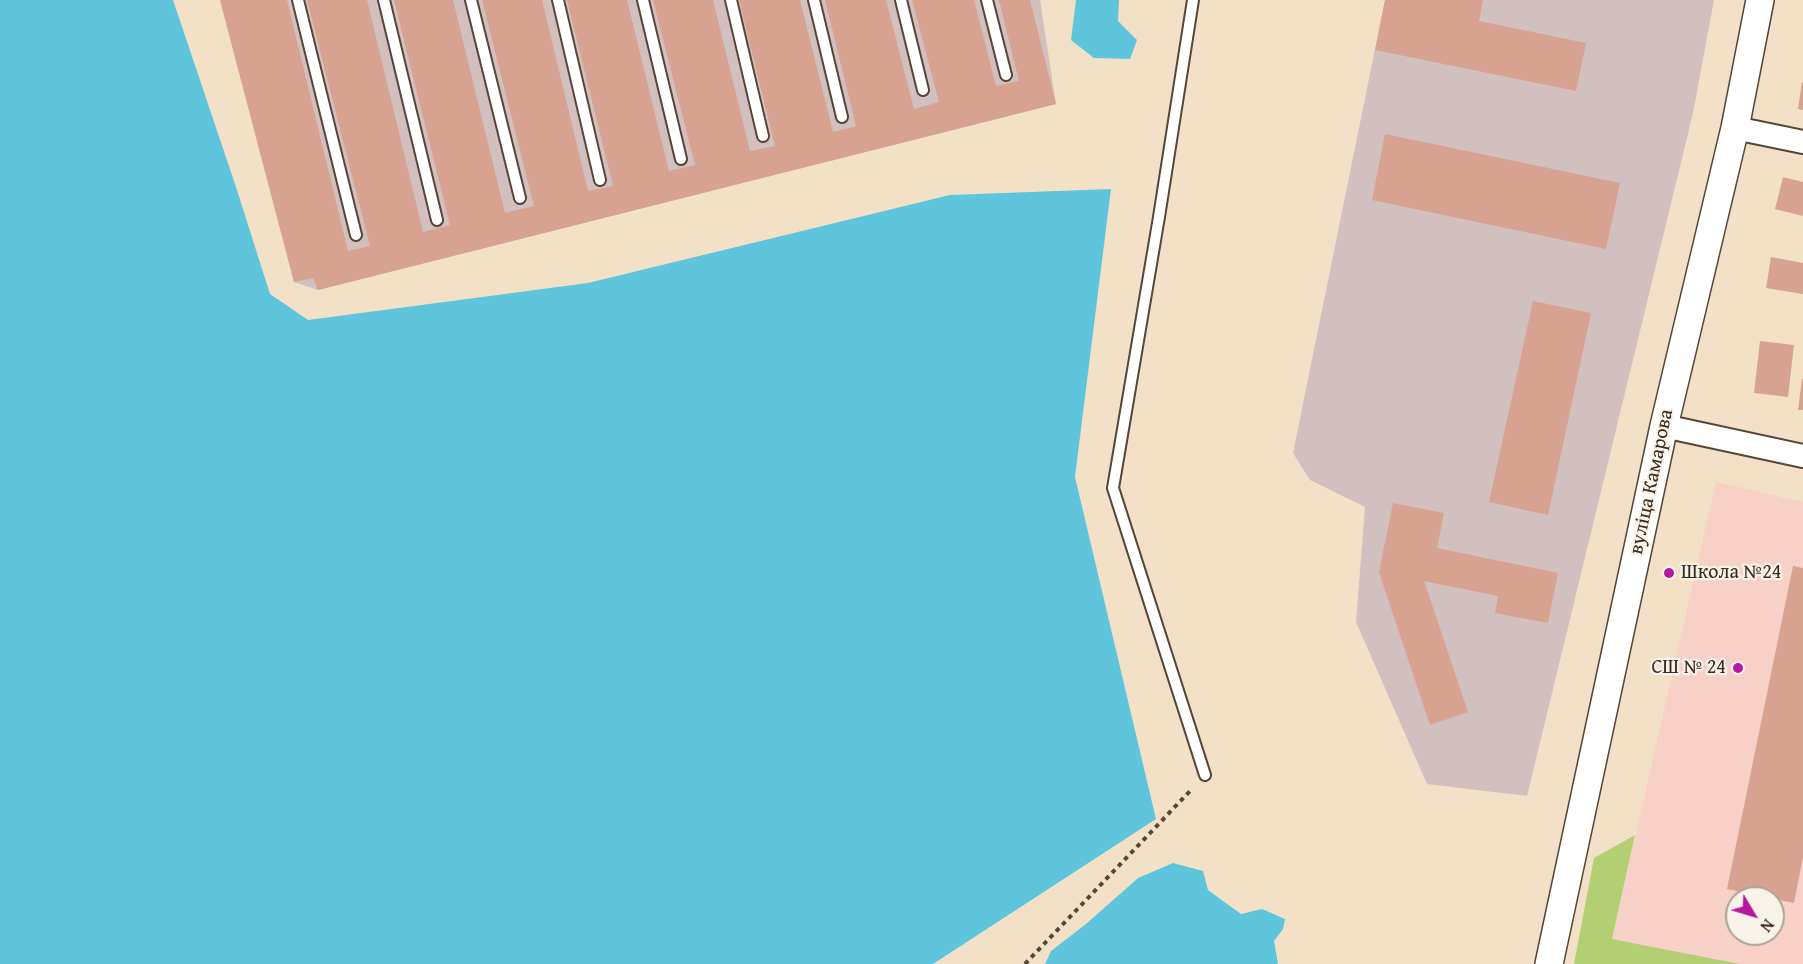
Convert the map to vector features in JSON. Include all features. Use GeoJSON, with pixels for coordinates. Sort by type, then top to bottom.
{"type":"FeatureCollection","features":[{"type":"Feature","properties":{"kind":"street","name":"вуліца Камарова"},"geometry":{"type":"LineString","coordinates":[[1549,964],[1664,426],[1735,128],[1760,0]]}},
{"type":"Feature","properties":{"kind":"street"},"geometry":{"type":"LineString","coordinates":[[1735,128],[1803,142]]}},
{"type":"Feature","properties":{"kind":"street"},"geometry":{"type":"LineString","coordinates":[[1664,426],[1803,456]]}},
{"type":"Feature","properties":{"kind":"lane"},"geometry":{"type":"LineString","coordinates":[[298,0],[356,235]]}},
{"type":"Feature","properties":{"kind":"lane"},"geometry":{"type":"LineString","coordinates":[[384,0],[437,220]]}},
{"type":"Feature","properties":{"kind":"lane"},"geometry":{"type":"LineString","coordinates":[[471,0],[520,198]]}},
{"type":"Feature","properties":{"kind":"lane"},"geometry":{"type":"LineString","coordinates":[[558,0],[600,180]]}},
{"type":"Feature","properties":{"kind":"lane"},"geometry":{"type":"LineString","coordinates":[[644,0],[681,159]]}},
{"type":"Feature","properties":{"kind":"lane"},"geometry":{"type":"LineString","coordinates":[[731,0],[763,136]]}},
{"type":"Feature","properties":{"kind":"lane"},"geometry":{"type":"LineString","coordinates":[[814,0],[842,117]]}},
{"type":"Feature","properties":{"kind":"lane"},"geometry":{"type":"LineString","coordinates":[[901,0],[923,90]]}},
{"type":"Feature","properties":{"kind":"lane"},"geometry":{"type":"LineString","coordinates":[[987,0],[1006,75]]}},
{"type":"Feature","properties":{"kind":"lane"},"geometry":{"type":"LineString","coordinates":[[1194,0],[1113,488],[1205,775]]}},
{"type":"Feature","properties":{"kind":"path"},"geometry":{"type":"LineString","coordinates":[[1025,964],[1205,775]]}},
{"type":"Feature","properties":{"kind":"shaded area"},"geometry":{"type":"Polygon","coordinates":[[[220,0],[1040,0],[1056,104],[318,290],[294,282],[220,0]]]}},
{"type":"Feature","properties":{"kind":"shaded area"},"geometry":{"type":"Polygon","coordinates":[[[1385,0],[1714,0],[1693,113],[1527,796],[1427,784],[1356,622],[1365,507],[1310,480],[1293,453],[1385,0]]]}},
{"type":"Feature","properties":{"kind":"shaded area","name":"СШ № 24"},"geometry":{"type":"Polygon","coordinates":[[[1716,482],[1803,502],[1803,964],[1740,964],[1612,939],[1716,482]]]}},
{"type":"Feature","properties":{"kind":"green space"},"geometry":{"type":"Polygon","coordinates":[[[1635,835],[1612,939],[1740,964],[1574,964],[1594,858],[1635,835]]]}},
{"type":"Feature","properties":{"kind":"water"},"geometry":{"type":"Polygon","coordinates":[[[0,0],[173,0],[270,294],[308,320],[588,283],[950,195],[1111,189],[1075,477],[1156,819],[933,964],[0,964],[0,0]]]}},
{"type":"Feature","properties":{"kind":"water"},"geometry":{"type":"Polygon","coordinates":[[[1076,0],[1119,0],[1118,21],[1137,40],[1130,59],[1094,58],[1071,40],[1076,0]]]}},
{"type":"Feature","properties":{"kind":"water"},"geometry":{"type":"Polygon","coordinates":[[[1173,863],[1203,871],[1208,890],[1241,914],[1262,909],[1285,919],[1283,929],[1274,941],[1278,964],[1045,964],[1051,951],[1086,924],[1138,878],[1173,863]]]}},
{"type":"Feature","properties":{"kind":"building"},"geometry":{"type":"Polygon","coordinates":[[[220,0],[287,0],[348,251],[370,246],[307,0],[367,0],[423,232],[450,225],[394,0],[453,0],[505,213],[534,206],[482,0],[542,0],[588,191],[613,186],[567,0],[627,0],[669,171],[695,165],[653,0],[713,0],[750,151],[775,146],[739,0],[800,0],[833,132],[856,126],[825,0],[886,0],[914,109],[939,102],[912,0],[974,0],[996,86],[1019,81],[999,0],[1030,0],[1056,104],[318,290],[313,278],[294,282],[220,0]]]}},
{"type":"Feature","properties":{"kind":"building"},"geometry":{"type":"Polygon","coordinates":[[[1385,0],[1483,0],[1479,21],[1586,43],[1576,91],[1375,50],[1385,0]]]}},
{"type":"Feature","properties":{"kind":"building"},"geometry":{"type":"Polygon","coordinates":[[[1803,83],[1803,110],[1798,109],[1803,83]]]}},
{"type":"Feature","properties":{"kind":"building"},"geometry":{"type":"Polygon","coordinates":[[[1385,134],[1620,183],[1606,249],[1372,200],[1385,134]]]}},
{"type":"Feature","properties":{"kind":"building"},"geometry":{"type":"Polygon","coordinates":[[[1783,177],[1803,182],[1803,216],[1775,209],[1783,177]]]}},
{"type":"Feature","properties":{"kind":"building"},"geometry":{"type":"Polygon","coordinates":[[[1771,257],[1803,263],[1803,294],[1766,288],[1771,257]]]}},
{"type":"Feature","properties":{"kind":"building"},"geometry":{"type":"Polygon","coordinates":[[[1533,301],[1591,313],[1548,515],[1489,502],[1533,301]]]}},
{"type":"Feature","properties":{"kind":"building"},"geometry":{"type":"Polygon","coordinates":[[[1760,341],[1794,345],[1788,397],[1754,393],[1760,341]]]}},
{"type":"Feature","properties":{"kind":"building"},"geometry":{"type":"Polygon","coordinates":[[[1802,379],[1803,410],[1798,410],[1802,379]]]}},
{"type":"Feature","properties":{"kind":"building"},"geometry":{"type":"Polygon","coordinates":[[[1393,503],[1444,513],[1437,548],[1558,573],[1548,623],[1495,613],[1498,596],[1424,581],[1468,712],[1430,725],[1379,572],[1393,503]]]}},
{"type":"Feature","properties":{"kind":"building","name":"СШ № 24"},"geometry":{"type":"Polygon","coordinates":[[[1793,566],[1803,568],[1803,857],[1794,903],[1785,901],[1785,886],[1728,886],[1793,566]]]}},
{"type":"Feature","properties":{"kind":"place","name":"Школа №24"},"geometry":{"type":"Point","coordinates":[1669,573]}},
{"type":"Feature","properties":{"kind":"place","name":"СШ № 24"},"geometry":{"type":"Point","coordinates":[1738,668]}}]}
